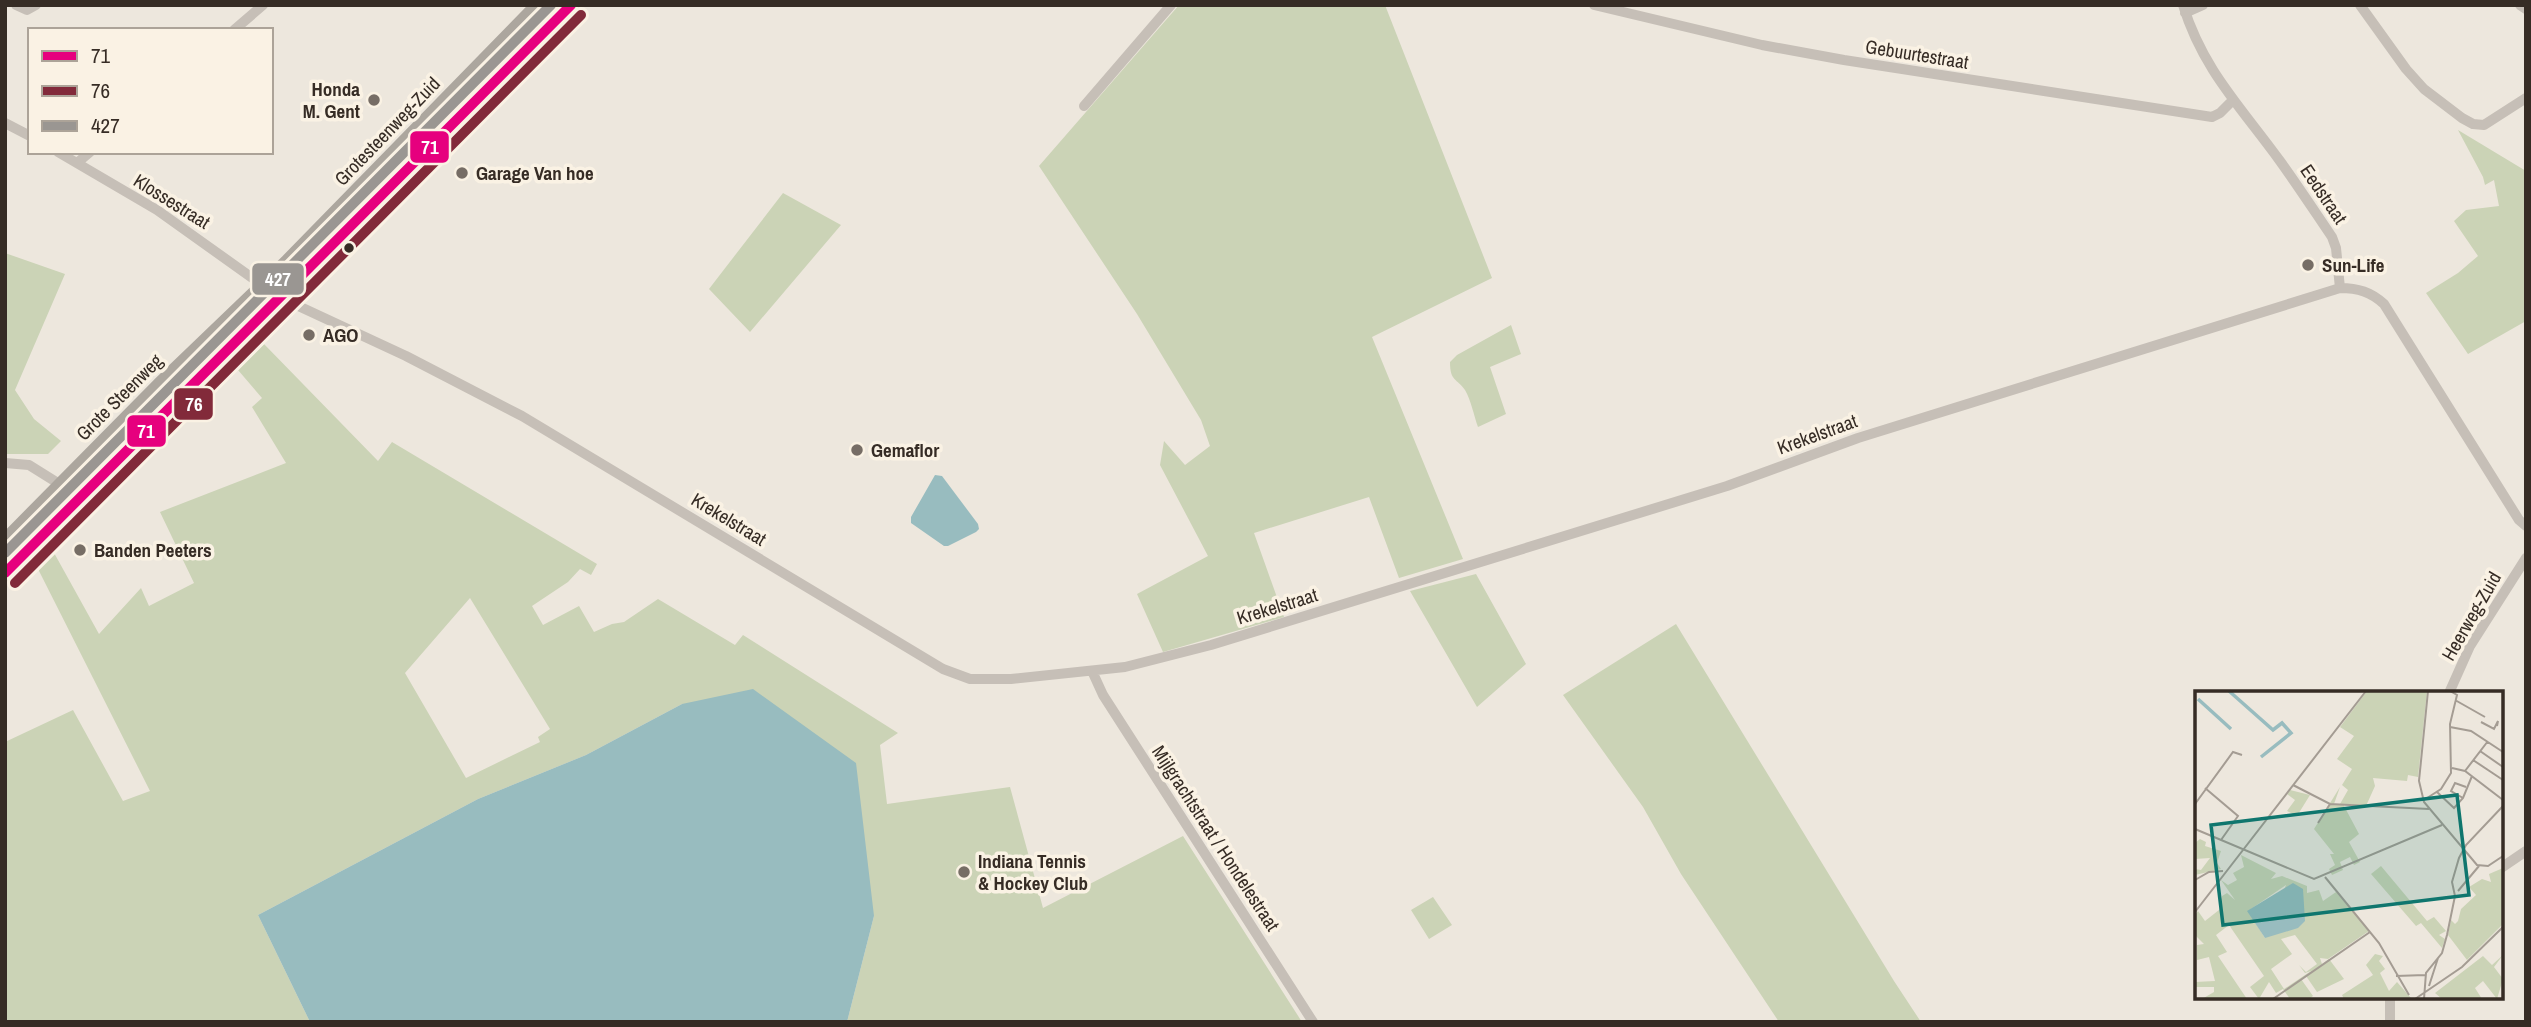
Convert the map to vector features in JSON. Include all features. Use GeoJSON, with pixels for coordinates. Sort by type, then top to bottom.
{"type":"FeatureCollection","features":[{"type":"Feature","properties":{"kind":"highway","name":"Grotesteenweg-Zuid"},"geometry":{"type":"LineString","coordinates":[[264,285],[539,5]]}},
{"type":"Feature","properties":{"kind":"highway"},"geometry":{"type":"LineString","coordinates":[[5,573],[570,5]]}},
{"type":"Feature","properties":{"kind":"highway","name":"Grote Steenweg"},"geometry":{"type":"LineString","coordinates":[[5,542],[264,285]]}},
{"type":"Feature","properties":{"kind":"street"},"geometry":{"type":"LineString","coordinates":[[5,13],[16,5],[27,10],[36,5]]}},
{"type":"Feature","properties":{"kind":"street"},"geometry":{"type":"LineString","coordinates":[[236,28],[263,5]]}},
{"type":"Feature","properties":{"kind":"street"},"geometry":{"type":"LineString","coordinates":[[1084,106],[1171,5]]}},
{"type":"Feature","properties":{"kind":"street","name":"Gebuurtestraat"},"geometry":{"type":"LineString","coordinates":[[1594,5],[1762,45],[1844,60],[2211,117],[2220,113],[2233,100]]}},
{"type":"Feature","properties":{"kind":"street"},"geometry":{"type":"LineString","coordinates":[[2184,9],[2203,5]]}},
{"type":"Feature","properties":{"kind":"street"},"geometry":{"type":"LineString","coordinates":[[2360,5],[2406,69],[2424,89],[2462,118],[2473,124],[2484,124],[2526,98]]}},
{"type":"Feature","properties":{"kind":"street"},"geometry":{"type":"LineString","coordinates":[[2520,5],[2526,9]]}},
{"type":"Feature","properties":{"kind":"street","name":"Eedstraat"},"geometry":{"type":"LineString","coordinates":[[2184,9],[2199,50],[2233,100],[2280,160],[2332,237],[2336,248],[2340,288]]}},
{"type":"Feature","properties":{"kind":"street"},"geometry":{"type":"LineString","coordinates":[[5,123],[28,135]]}},
{"type":"Feature","properties":{"kind":"street","name":"Klossestraat"},"geometry":{"type":"LineString","coordinates":[[61,154],[157,210],[279,297]]}},
{"type":"Feature","properties":{"kind":"street"},"geometry":{"type":"LineString","coordinates":[[77,163],[88,154]]}},
{"type":"Feature","properties":{"kind":"street"},"geometry":{"type":"LineString","coordinates":[[2340,288],[2368,292],[2384,304],[2519,520],[2526,526]]}},
{"type":"Feature","properties":{"kind":"street","name":"Krekelstraat"},"geometry":{"type":"LineString","coordinates":[[279,297],[406,356],[522,416],[943,669],[970,679],[1011,679],[1125,667],[1178,654],[1727,486],[1858,438],[2340,288]]}},
{"type":"Feature","properties":{"kind":"street"},"geometry":{"type":"LineString","coordinates":[[5,463],[29,465],[61,485]]}},
{"type":"Feature","properties":{"kind":"street","name":"Heerweg-Zuid"},"geometry":{"type":"LineString","coordinates":[[2450,691],[2470,646],[2526,558]]}},
{"type":"Feature","properties":{"kind":"street","name":"Mijlgrachtstraat / Hondelestraat"},"geometry":{"type":"LineString","coordinates":[[1092,671],[1103,695],[1313,1022]]}},
{"type":"Feature","properties":{"kind":"street"},"geometry":{"type":"LineString","coordinates":[[2503,867],[2526,850]]}},
{"type":"Feature","properties":{"kind":"street"},"geometry":{"type":"LineString","coordinates":[[2389,999],[2390,1022]]}},
{"type":"Feature","properties":{"kind":"green space"},"geometry":{"type":"Polygon","coordinates":[[[1179,5],[1385,5],[1492,278],[1372,337],[1463,559],[1399,578],[1369,497],[1254,533],[1284,617],[1163,652],[1137,594],[1208,556],[1160,465],[1164,441],[1185,465],[1210,446],[1201,420],[1137,314],[1039,166],[1179,5]]]}},
{"type":"Feature","properties":{"kind":"green space"},"geometry":{"type":"Polygon","coordinates":[[[2458,130],[2526,171],[2526,321],[2468,354],[2426,293],[2458,273],[2478,256],[2454,221],[2466,210],[2499,206],[2494,180],[2485,185],[2458,130]]]}},
{"type":"Feature","properties":{"kind":"green space"},"geometry":{"type":"Polygon","coordinates":[[[783,193],[841,225],[750,332],[709,289],[783,193]]]}},
{"type":"Feature","properties":{"kind":"green space"},"geometry":{"type":"Polygon","coordinates":[[[5,253],[65,274],[15,390],[34,419],[61,441],[48,454],[5,454],[5,253]]]}},
{"type":"Feature","properties":{"kind":"green space"},"geometry":{"type":"Polygon","coordinates":[[[1511,325],[1521,354],[1490,367],[1506,414],[1478,427],[1467,394],[1453,376],[1450,362],[1457,355],[1511,325]]]}},
{"type":"Feature","properties":{"kind":"green space"},"geometry":{"type":"Polygon","coordinates":[[[264,344],[378,461],[392,442],[597,564],[591,575],[580,569],[568,582],[532,606],[543,625],[579,606],[594,632],[624,622],[658,599],[735,645],[743,635],[898,733],[880,745],[887,804],[1010,787],[1043,908],[1183,836],[1302,1022],[847,1022],[874,916],[682,704],[586,755],[478,799],[258,915],[310,1022],[5,1022],[5,742],[73,710],[123,801],[150,791],[36,565],[53,551],[99,634],[141,588],[149,606],[194,583],[160,512],[286,463],[252,407],[262,398],[238,370],[264,344]],[[470,598],[405,673],[466,778],[540,742],[538,737],[550,729],[470,598]]]}},
{"type":"Feature","properties":{"kind":"green space"},"geometry":{"type":"Polygon","coordinates":[[[1476,574],[1526,664],[1477,707],[1410,591],[1476,574]]]}},
{"type":"Feature","properties":{"kind":"green space"},"geometry":{"type":"Polygon","coordinates":[[[1676,624],[1921,1022],[1779,1022],[1681,874],[1643,807],[1563,695],[1676,624]]]}},
{"type":"Feature","properties":{"kind":"green space"},"geometry":{"type":"Polygon","coordinates":[[[1433,897],[1452,925],[1429,939],[1411,910],[1433,897]]]}},
{"type":"Feature","properties":{"kind":"water"},"geometry":{"type":"Polygon","coordinates":[[[935,475],[942,476],[979,529],[948,546],[944,546],[911,523],[911,517],[935,475]]]}},
{"type":"Feature","properties":{"kind":"water"},"geometry":{"type":"Polygon","coordinates":[[[753,689],[856,763],[874,916],[847,1022],[310,1022],[258,915],[478,799],[586,755],[682,704],[753,689]]]}},
{"type":"Feature","properties":{"kind":"transit line","name":"427"},"geometry":{"type":"LineString","coordinates":[[5,553],[551,5]]}},
{"type":"Feature","properties":{"kind":"transit line","name":"71"},"geometry":{"type":"LineString","coordinates":[[5,573],[571,5]]}},
{"type":"Feature","properties":{"kind":"transit line","name":"76"},"geometry":{"type":"LineString","coordinates":[[15,583],[581,15]]}},
{"type":"Feature","properties":{"kind":"place","name":"Honda M. Gent"},"geometry":{"type":"Point","coordinates":[374,100]}},
{"type":"Feature","properties":{"kind":"place","name":"Garage Van hoe"},"geometry":{"type":"Point","coordinates":[462,173]}},
{"type":"Feature","properties":{"kind":"place","name":"Sun-Life"},"geometry":{"type":"Point","coordinates":[2308,265]}},
{"type":"Feature","properties":{"kind":"place","name":"AGO"},"geometry":{"type":"Point","coordinates":[309,335]}},
{"type":"Feature","properties":{"kind":"place","name":"Gemaflor"},"geometry":{"type":"Point","coordinates":[857,450]}},
{"type":"Feature","properties":{"kind":"place","name":"Banden Peeters"},"geometry":{"type":"Point","coordinates":[80,550]}},
{"type":"Feature","properties":{"kind":"place","name":"Indiana Tennis & Hockey Club"},"geometry":{"type":"Point","coordinates":[964,872]}}]}
